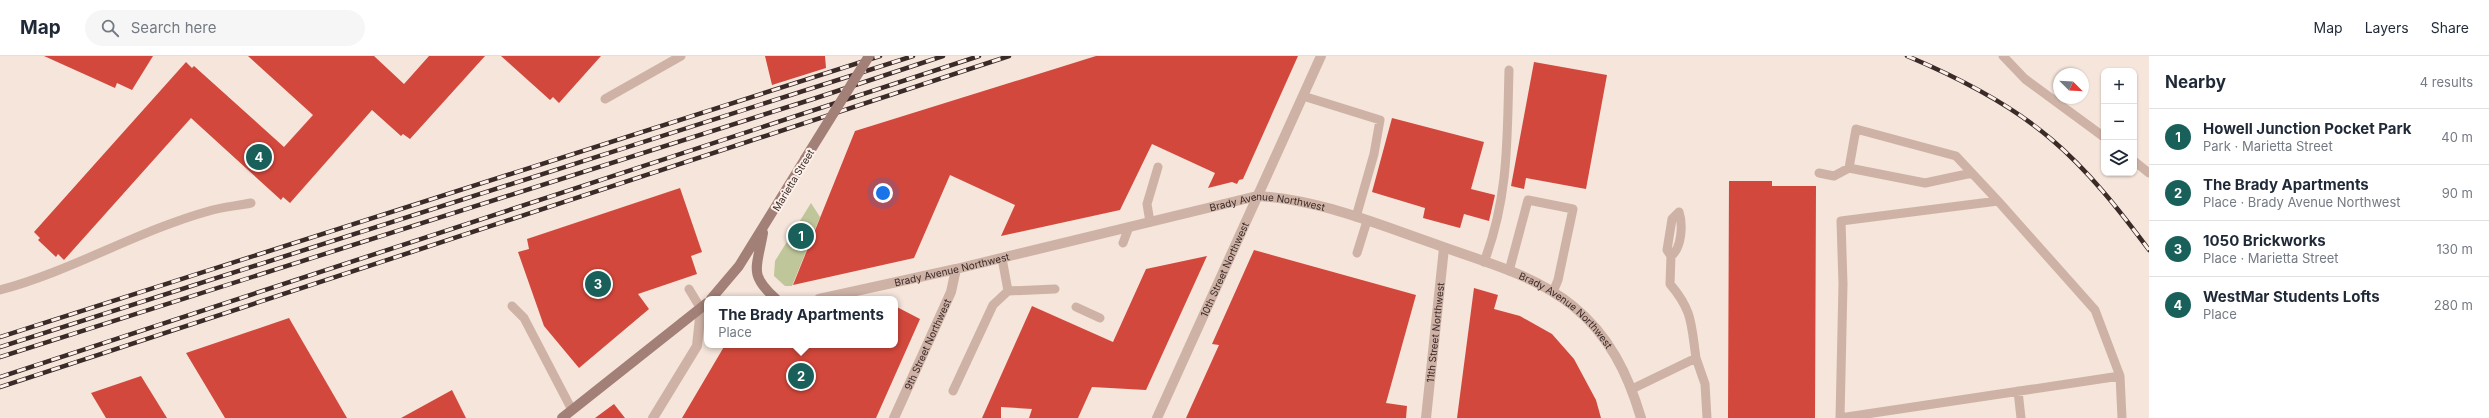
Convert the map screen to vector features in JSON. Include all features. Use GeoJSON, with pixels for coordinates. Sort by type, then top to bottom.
{"type":"FeatureCollection","features":[{"type":"Feature","properties":{"kind":"street","name":"Marietta Street"},"geometry":{"type":"LineString","coordinates":[[714,296],[739,266],[764,229],[805,159],[869,56]]}},
{"type":"Feature","properties":{"kind":"street","name":"10th Street Northwest"},"geometry":{"type":"LineString","coordinates":[[1157,418],[1256,196],[1321,56]]}},
{"type":"Feature","properties":{"kind":"street","name":"Brady Avenue Northwest"},"geometry":{"type":"LineString","coordinates":[[833,296],[956,269],[1256,196],[1278,197],[1356,217],[1509,271],[1553,292],[1573,306],[1606,341],[1619,361],[1632,389],[1641,418]]}},
{"type":"Feature","properties":{"kind":"street"},"geometry":{"type":"LineString","coordinates":[[764,229],[757,277],[763,287],[773,296]]}},
{"type":"Feature","properties":{"kind":"street","name":"11th Street Northwest"},"geometry":{"type":"LineString","coordinates":[[1426,418],[1444,248]]}},
{"type":"Feature","properties":{"kind":"street","name":"9th Street Northwest"},"geometry":{"type":"LineString","coordinates":[[894,418],[951,292],[956,269]]}},
{"type":"Feature","properties":{"kind":"street"},"geometry":{"type":"LineString","coordinates":[[562,418],[704,309]]}},
{"type":"Feature","properties":{"kind":"street"},"geometry":{"type":"LineString","coordinates":[[653,418],[697,346],[704,313]]}},
{"type":"Feature","properties":{"kind":"lane"},"geometry":{"type":"LineString","coordinates":[[605,99],[681,56]]}},
{"type":"Feature","properties":{"kind":"lane"},"geometry":{"type":"LineString","coordinates":[[2002,56],[2025,79],[2101,135]]}},
{"type":"Feature","properties":{"kind":"lane"},"geometry":{"type":"LineString","coordinates":[[1484,262],[1499,212],[1506,177],[1509,70]]}},
{"type":"Feature","properties":{"kind":"lane"},"geometry":{"type":"LineString","coordinates":[[1303,96],[1380,120],[1374,154],[1356,217]]}},
{"type":"Feature","properties":{"kind":"lane"},"geometry":{"type":"LineString","coordinates":[[1849,168],[1856,129],[1956,156],[2095,310],[2120,376],[2122,418]]}},
{"type":"Feature","properties":{"kind":"lane"},"geometry":{"type":"LineString","coordinates":[[2137,163],[2149,173]]}},
{"type":"Feature","properties":{"kind":"lane"},"geometry":{"type":"LineString","coordinates":[[1150,222],[1146,204],[1158,167]]}},
{"type":"Feature","properties":{"kind":"lane"},"geometry":{"type":"LineString","coordinates":[[1819,173],[1834,176],[1849,168],[1925,184],[1972,173]]}},
{"type":"Feature","properties":{"kind":"lane"},"geometry":{"type":"LineString","coordinates":[[1509,271],[1528,200],[1573,209],[1558,280],[1553,292]]}},
{"type":"Feature","properties":{"kind":"lane"},"geometry":{"type":"LineString","coordinates":[[1998,201],[1841,221],[1843,284],[1840,418],[2120,376]]}},
{"type":"Feature","properties":{"kind":"lane"},"geometry":{"type":"LineString","coordinates":[[0,290],[60,271],[147,233],[209,211],[251,203]]}},
{"type":"Feature","properties":{"kind":"lane"},"geometry":{"type":"LineString","coordinates":[[1357,253],[1367,221]]}},
{"type":"Feature","properties":{"kind":"lane"},"geometry":{"type":"LineString","coordinates":[[1123,243],[1129,227]]}},
{"type":"Feature","properties":{"kind":"lane"},"geometry":{"type":"LineString","coordinates":[[1672,256],[1670,284],[1682,298],[1690,313],[1696,358],[1705,384],[1707,418]]}},
{"type":"Feature","properties":{"kind":"lane"},"geometry":{"type":"LineString","coordinates":[[1002,258],[1008,292]]}},
{"type":"Feature","properties":{"kind":"lane"},"geometry":{"type":"LineString","coordinates":[[689,289],[704,307]]}},
{"type":"Feature","properties":{"kind":"lane"},"geometry":{"type":"LineString","coordinates":[[953,391],[992,305],[1008,292],[1055,289]]}},
{"type":"Feature","properties":{"kind":"lane"},"geometry":{"type":"LineString","coordinates":[[512,306],[524,318],[572,410]]}},
{"type":"Feature","properties":{"kind":"lane"},"geometry":{"type":"LineString","coordinates":[[1076,307],[1100,318]]}},
{"type":"Feature","properties":{"kind":"lane"},"geometry":{"type":"LineString","coordinates":[[1632,389],[1696,358]]}},
{"type":"Feature","properties":{"kind":"lane"},"geometry":{"type":"LineString","coordinates":[[2018,391],[2021,418]]}},
{"type":"Feature","properties":{"kind":"green space"},"geometry":{"type":"Polygon","coordinates":[[[811,203],[820,217],[792,286],[785,286],[774,276],[775,261],[811,203]]]}},
{"type":"Feature","properties":{"kind":"building"},"geometry":{"type":"Polygon","coordinates":[[[44,56],[153,56],[132,90],[117,83],[115,88],[44,56]]]}},
{"type":"Feature","properties":{"kind":"building"},"geometry":{"type":"Polygon","coordinates":[[[248,56],[374,56],[404,84],[429,56],[485,56],[410,139],[403,134],[401,136],[372,110],[290,203],[283,197],[281,200],[191,118],[64,260],[58,254],[56,257],[38,240],[40,238],[34,232],[186,62],[192,68],[194,66],[284,147],[313,115],[248,56]]]}},
{"type":"Feature","properties":{"kind":"building"},"geometry":{"type":"Polygon","coordinates":[[[501,56],[601,56],[559,103],[553,97],[550,100],[501,56]]]}},
{"type":"Feature","properties":{"kind":"building"},"geometry":{"type":"Polygon","coordinates":[[[765,56],[825,56],[826,68],[772,85],[765,56]]]}},
{"type":"Feature","properties":{"kind":"building"},"geometry":{"type":"Polygon","coordinates":[[[1096,56],[1298,56],[1243,179],[1239,180],[1237,184],[1232,182],[1208,188],[1215,173],[1152,144],[1120,210],[1001,236],[1015,205],[950,175],[914,258],[793,285],[855,131],[1096,56]]]}},
{"type":"Feature","properties":{"kind":"building"},"geometry":{"type":"Polygon","coordinates":[[[1534,62],[1607,75],[1586,189],[1526,178],[1524,189],[1511,186],[1534,62]]]}},
{"type":"Feature","properties":{"kind":"building"},"geometry":{"type":"Polygon","coordinates":[[[1392,118],[1484,142],[1471,189],[1495,195],[1489,221],[1464,214],[1460,228],[1423,218],[1425,208],[1372,192],[1392,118]]]}},
{"type":"Feature","properties":{"kind":"building"},"geometry":{"type":"Polygon","coordinates":[[[1729,181],[1772,181],[1772,186],[1816,186],[1815,418],[1728,418],[1729,181]]]}},
{"type":"Feature","properties":{"kind":"building"},"geometry":{"type":"Polygon","coordinates":[[[680,188],[702,252],[691,256],[697,274],[638,294],[649,309],[579,368],[544,326],[518,252],[529,249],[527,239],[680,188]]]}},
{"type":"Feature","properties":{"kind":"building"},"geometry":{"type":"Polygon","coordinates":[[[1254,250],[1416,295],[1386,403],[1407,406],[1406,418],[1186,418],[1219,345],[1212,344],[1254,250]]]}},
{"type":"Feature","properties":{"kind":"building"},"geometry":{"type":"Polygon","coordinates":[[[1207,256],[1146,390],[1092,387],[1078,418],[1029,418],[1032,409],[1001,407],[1001,418],[982,418],[1032,306],[1113,342],[1146,269],[1207,256]]]}},
{"type":"Feature","properties":{"kind":"building"},"geometry":{"type":"Polygon","coordinates":[[[1474,288],[1498,295],[1494,309],[1520,316],[1552,334],[1574,359],[1596,400],[1601,418],[1457,418],[1474,288]]]}},
{"type":"Feature","properties":{"kind":"building"},"geometry":{"type":"Polygon","coordinates":[[[898,308],[920,319],[876,418],[682,418],[723,348],[898,348],[898,308]]]}},
{"type":"Feature","properties":{"kind":"building"},"geometry":{"type":"Polygon","coordinates":[[[289,318],[347,418],[225,418],[186,353],[289,318]]]}},
{"type":"Feature","properties":{"kind":"building"},"geometry":{"type":"Polygon","coordinates":[[[141,376],[167,418],[106,418],[91,393],[141,376]]]}},
{"type":"Feature","properties":{"kind":"building"},"geometry":{"type":"Polygon","coordinates":[[[452,390],[466,418],[401,418],[452,390]]]}},
{"type":"Feature","properties":{"kind":"building"},"geometry":{"type":"Polygon","coordinates":[[[614,404],[625,418],[595,418],[614,404]]]}},
{"type":"Feature","properties":{"kind":"railway"},"geometry":{"type":"LineString","coordinates":[[0,337],[880,56]]}},
{"type":"Feature","properties":{"kind":"railway"},"geometry":{"type":"LineString","coordinates":[[0,347],[913,56]]}},
{"type":"Feature","properties":{"kind":"railway"},"geometry":{"type":"LineString","coordinates":[[0,357],[813,99],[943,56]]}},
{"type":"Feature","properties":{"kind":"railway"},"geometry":{"type":"LineString","coordinates":[[0,377],[979,56]]}},
{"type":"Feature","properties":{"kind":"railway"},"geometry":{"type":"LineString","coordinates":[[0,387],[1009,56]]}},
{"type":"Feature","properties":{"kind":"railway"},"geometry":{"type":"LineString","coordinates":[[1907,56],[1982,92],[2000,102],[2035,126],[2065,151],[2091,177],[2149,250]]}},
{"type":"Feature","properties":{"kind":"place","name":"WestMar Students Lofts"},"geometry":{"type":"Point","coordinates":[259,157]}},
{"type":"Feature","properties":{"kind":"place","name":"Howell Junction Pocket Park"},"geometry":{"type":"Point","coordinates":[801,236]}},
{"type":"Feature","properties":{"kind":"place","name":"1050 Brickworks"},"geometry":{"type":"Point","coordinates":[598,284]}},
{"type":"Feature","properties":{"kind":"place","name":"The Brady Apartments"},"geometry":{"type":"Point","coordinates":[801,376]}}]}
